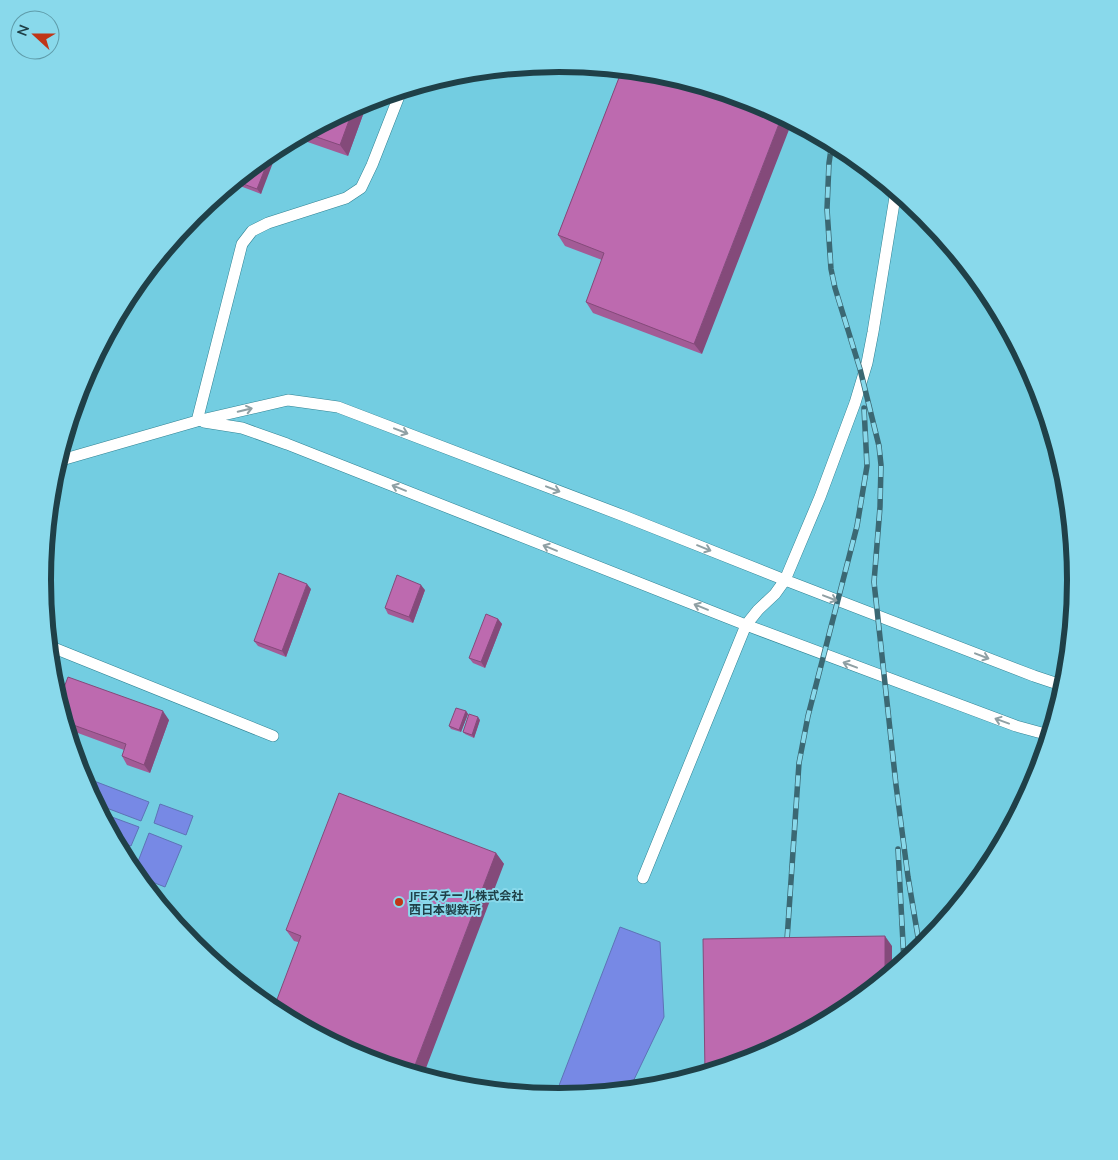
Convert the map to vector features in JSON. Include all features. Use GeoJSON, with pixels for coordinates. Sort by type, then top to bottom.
{"type":"FeatureCollection","features":[{"type":"Feature","properties":{"kind":"lane"},"geometry":{"type":"LineString","coordinates":[[197,421],[242,244],[252,231],[268,223],[346,198],[361,188],[398,98]]}},
{"type":"Feature","properties":{"kind":"lane"},"geometry":{"type":"LineString","coordinates":[[643,878],[746,625],[775,594],[785,580],[855,403],[867,363],[895,199]]}},
{"type":"Feature","properties":{"kind":"lane"},"geometry":{"type":"LineString","coordinates":[[67,459],[197,421],[288,400],[338,407],[1056,683]]}},
{"type":"Feature","properties":{"kind":"lane"},"geometry":{"type":"LineString","coordinates":[[197,421],[242,428],[287,444],[746,625],[1016,726],[1043,733]]}},
{"type":"Feature","properties":{"kind":"lane"},"geometry":{"type":"LineString","coordinates":[[56,649],[273,736]]}},
{"type":"Feature","properties":{"kind":"shaded area"},"geometry":{"type":"Polygon","coordinates":[[[526,73],[592,73],[625,77],[658,82],[722,99],[753,111],[813,140],[868,177],[894,198],[941,245],[962,271],[999,326],[1014,355],[1040,417],[1049,449],[1057,481],[1066,547],[1066,613],[1062,646],[1057,679],[1040,743],[1028,774],[999,834],[962,889],[941,915],[894,962],[868,983],[813,1020],[784,1035],[722,1061],[690,1070],[658,1078],[592,1087],[526,1087],[493,1083],[460,1078],[396,1061],[365,1049],[305,1020],[250,983],[224,962],[177,915],[156,889],[119,834],[104,805],[78,743],[69,711],[61,679],[52,613],[52,547],[56,514],[61,481],[78,417],[90,386],[119,326],[156,271],[177,245],[224,198],[250,177],[305,140],[334,125],[396,99],[428,90],[460,82],[526,73]]]}},
{"type":"Feature","properties":{"kind":"water"},"geometry":{"type":"Polygon","coordinates":[[[93,781],[149,802],[141,821],[105,808],[93,781]]]}},
{"type":"Feature","properties":{"kind":"water"},"geometry":{"type":"Polygon","coordinates":[[[160,804],[193,816],[186,835],[154,823],[160,804]]]}},
{"type":"Feature","properties":{"kind":"water"},"geometry":{"type":"Polygon","coordinates":[[[110,816],[139,827],[131,846],[125,844],[110,816]]]}},
{"type":"Feature","properties":{"kind":"water"},"geometry":{"type":"Polygon","coordinates":[[[149,833],[182,846],[165,887],[151,881],[138,863],[149,833]]]}},
{"type":"Feature","properties":{"kind":"water"},"geometry":{"type":"Polygon","coordinates":[[[620,927],[660,942],[664,1017],[633,1082],[592,1087],[558,1088],[620,927]]]}},
{"type":"Feature","properties":{"kind":"building"},"geometry":{"type":"Polygon","coordinates":[[[620,76],[658,82],[722,99],[779,123],[694,344],[586,302],[604,253],[558,235],[620,76]]]}},
{"type":"Feature","properties":{"kind":"building"},"geometry":{"type":"Polygon","coordinates":[[[350,118],[340,145],[313,136],[350,118]]]}},
{"type":"Feature","properties":{"kind":"building"},"geometry":{"type":"Polygon","coordinates":[[[266,166],[257,189],[242,184],[266,166]]]}},
{"type":"Feature","properties":{"kind":"building"},"geometry":{"type":"Polygon","coordinates":[[[279,573],[307,584],[282,651],[254,641],[279,573]]]}},
{"type":"Feature","properties":{"kind":"building"},"geometry":{"type":"Polygon","coordinates":[[[397,575],[421,585],[409,617],[385,608],[397,575]]]}},
{"type":"Feature","properties":{"kind":"building"},"geometry":{"type":"Polygon","coordinates":[[[486,614],[498,619],[481,662],[469,658],[486,614]]]}},
{"type":"Feature","properties":{"kind":"building"},"geometry":{"type":"Polygon","coordinates":[[[68,677],[163,711],[144,765],[122,756],[126,744],[73,725],[63,689],[68,677]]]}},
{"type":"Feature","properties":{"kind":"building"},"geometry":{"type":"Polygon","coordinates":[[[456,708],[466,711],[459,730],[449,726],[456,708]]]}},
{"type":"Feature","properties":{"kind":"building"},"geometry":{"type":"Polygon","coordinates":[[[469,714],[478,717],[472,735],[463,732],[469,714]]]}},
{"type":"Feature","properties":{"kind":"building","name":"JFEスチール株式会社 西日本製鉄所"},"geometry":{"type":"Polygon","coordinates":[[[339,793],[496,853],[415,1066],[365,1049],[334,1035],[305,1020],[276,1001],[301,936],[286,930],[339,793]]]}},
{"type":"Feature","properties":{"kind":"building"},"geometry":{"type":"Polygon","coordinates":[[[885,936],[885,969],[813,1020],[753,1049],[705,1066],[703,939],[885,936]]]}},
{"type":"Feature","properties":{"kind":"railway"},"geometry":{"type":"LineString","coordinates":[[831,151],[827,209],[831,269],[860,369],[879,446],[881,465],[880,507],[874,582],[896,785],[918,939]]}},
{"type":"Feature","properties":{"kind":"railway"},"geometry":{"type":"LineString","coordinates":[[787,940],[799,763],[808,716],[857,526],[867,466],[864,408]]}},
{"type":"Feature","properties":{"kind":"railway"},"geometry":{"type":"LineString","coordinates":[[898,849],[904,953]]}},
{"type":"Feature","properties":{"kind":"place","name":"JFEスチール株式会社 西日本製鉄所"},"geometry":{"type":"Point","coordinates":[399,902]}}]}
